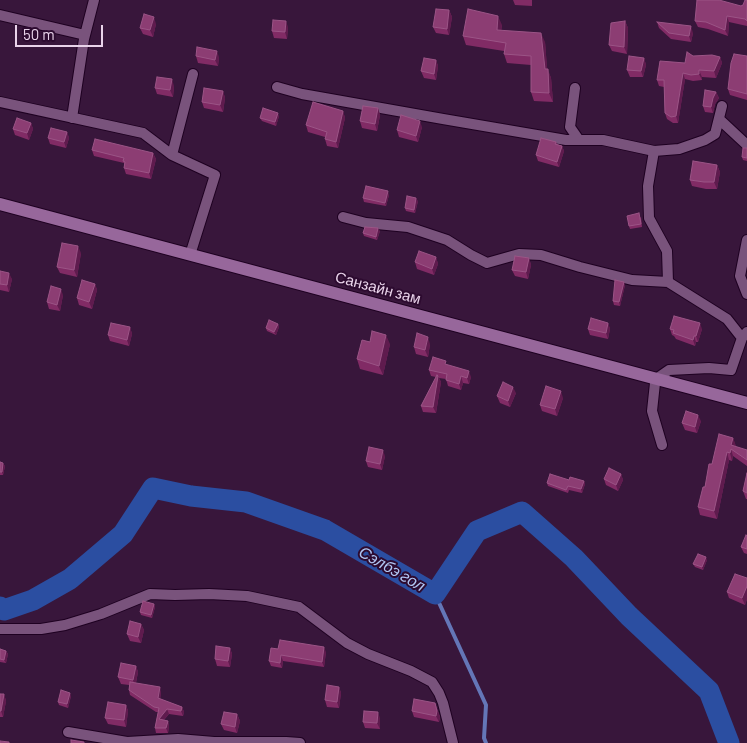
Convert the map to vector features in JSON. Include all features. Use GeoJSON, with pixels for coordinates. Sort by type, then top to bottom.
{"type":"FeatureCollection","features":[{"type":"Feature","properties":{"kind":"main road","name":"Санзайн зам"},"geometry":{"type":"LineString","coordinates":[[0,204],[747,403]]}},
{"type":"Feature","properties":{"kind":"street"},"geometry":{"type":"LineString","coordinates":[[72,118],[85,35],[94,0]]}},
{"type":"Feature","properties":{"kind":"street"},"geometry":{"type":"LineString","coordinates":[[0,15],[85,35]]}},
{"type":"Feature","properties":{"kind":"street"},"geometry":{"type":"LineString","coordinates":[[172,155],[193,74]]}},
{"type":"Feature","properties":{"kind":"street"},"geometry":{"type":"LineString","coordinates":[[277,88],[566,140],[603,140],[654,151],[679,149],[705,140],[715,134],[722,106]]}},
{"type":"Feature","properties":{"kind":"street"},"geometry":{"type":"LineString","coordinates":[[575,88],[570,127],[579,140]]}},
{"type":"Feature","properties":{"kind":"street"},"geometry":{"type":"LineString","coordinates":[[0,102],[143,133],[172,155],[215,175],[190,255]]}},
{"type":"Feature","properties":{"kind":"street"},"geometry":{"type":"LineString","coordinates":[[719,118],[747,145]]}},
{"type":"Feature","properties":{"kind":"street"},"geometry":{"type":"LineString","coordinates":[[654,151],[648,186],[649,218],[667,251],[668,282]]}},
{"type":"Feature","properties":{"kind":"street"},"geometry":{"type":"LineString","coordinates":[[343,217],[366,223],[408,227],[447,240],[487,263],[520,254],[541,255],[632,280],[668,282],[727,319],[744,335],[731,370],[709,368],[669,370],[656,379],[652,411],[662,445]]}},
{"type":"Feature","properties":{"kind":"street"},"geometry":{"type":"LineString","coordinates":[[747,240],[740,276],[747,294]]}},
{"type":"Feature","properties":{"kind":"street"},"geometry":{"type":"LineString","coordinates":[[0,629],[41,629],[65,625],[101,614],[150,594],[247,596],[299,606],[347,643],[432,682],[444,703],[453,743]]}},
{"type":"Feature","properties":{"kind":"street"},"geometry":{"type":"LineString","coordinates":[[68,732],[127,742],[300,743]]}},
{"type":"Feature","properties":{"kind":"building"},"geometry":{"type":"Polygon","coordinates":[[[697,0],[719,0],[741,6],[747,0],[747,21],[727,16],[725,30],[706,22],[695,21],[697,0]]]}},
{"type":"Feature","properties":{"kind":"building"},"geometry":{"type":"Polygon","coordinates":[[[436,9],[449,10],[447,29],[433,27],[436,9]]]}},
{"type":"Feature","properties":{"kind":"building"},"geometry":{"type":"Polygon","coordinates":[[[468,9],[498,16],[497,30],[541,33],[545,69],[548,69],[549,93],[531,92],[531,56],[504,54],[506,43],[463,36],[468,9]]]}},
{"type":"Feature","properties":{"kind":"building"},"geometry":{"type":"Polygon","coordinates":[[[144,14],[154,17],[150,30],[140,28],[144,14]]]}},
{"type":"Feature","properties":{"kind":"building"},"geometry":{"type":"Polygon","coordinates":[[[273,20],[286,21],[285,32],[272,31],[273,20]]]}},
{"type":"Feature","properties":{"kind":"building"},"geometry":{"type":"Polygon","coordinates":[[[625,21],[624,47],[609,45],[611,23],[625,21]]]}},
{"type":"Feature","properties":{"kind":"building"},"geometry":{"type":"Polygon","coordinates":[[[657,22],[691,26],[689,36],[669,33],[657,22]]]}},
{"type":"Feature","properties":{"kind":"building"},"geometry":{"type":"Polygon","coordinates":[[[197,47],[217,51],[215,60],[196,56],[197,47]]]}},
{"type":"Feature","properties":{"kind":"building"},"geometry":{"type":"Polygon","coordinates":[[[687,52],[693,56],[712,55],[720,57],[714,71],[699,70],[699,74],[691,75],[683,73],[676,116],[671,117],[665,113],[664,80],[657,80],[660,61],[685,63],[687,52]]]}},
{"type":"Feature","properties":{"kind":"building"},"geometry":{"type":"Polygon","coordinates":[[[734,54],[747,56],[747,94],[728,89],[734,54]]]}},
{"type":"Feature","properties":{"kind":"building"},"geometry":{"type":"Polygon","coordinates":[[[629,56],[644,58],[641,71],[627,70],[629,56]]]}},
{"type":"Feature","properties":{"kind":"building"},"geometry":{"type":"Polygon","coordinates":[[[424,58],[436,60],[434,74],[421,71],[424,58]]]}},
{"type":"Feature","properties":{"kind":"building"},"geometry":{"type":"Polygon","coordinates":[[[157,77],[172,79],[170,90],[155,88],[157,77]]]}},
{"type":"Feature","properties":{"kind":"building"},"geometry":{"type":"Polygon","coordinates":[[[204,88],[223,91],[220,105],[202,102],[204,88]]]}},
{"type":"Feature","properties":{"kind":"building"},"geometry":{"type":"Polygon","coordinates":[[[705,90],[716,92],[711,107],[703,106],[705,90]]]}},
{"type":"Feature","properties":{"kind":"building"},"geometry":{"type":"Polygon","coordinates":[[[313,102],[343,111],[336,142],[325,139],[327,132],[306,125],[313,102]]]}},
{"type":"Feature","properties":{"kind":"building"},"geometry":{"type":"Polygon","coordinates":[[[363,106],[378,108],[375,124],[360,121],[363,106]]]}},
{"type":"Feature","properties":{"kind":"building"},"geometry":{"type":"Polygon","coordinates":[[[263,108],[278,113],[275,122],[260,118],[263,108]]]}},
{"type":"Feature","properties":{"kind":"building"},"geometry":{"type":"Polygon","coordinates":[[[401,115],[420,121],[416,136],[397,130],[401,115]]]}},
{"type":"Feature","properties":{"kind":"building"},"geometry":{"type":"Polygon","coordinates":[[[17,118],[31,123],[27,133],[13,129],[17,118]]]}},
{"type":"Feature","properties":{"kind":"building"},"geometry":{"type":"Polygon","coordinates":[[[51,128],[67,132],[64,142],[48,138],[51,128]]]}},
{"type":"Feature","properties":{"kind":"building"},"geometry":{"type":"Polygon","coordinates":[[[541,138],[556,142],[555,144],[562,146],[557,162],[536,155],[541,138]]]}},
{"type":"Feature","properties":{"kind":"building"},"geometry":{"type":"Polygon","coordinates":[[[95,139],[153,153],[149,173],[124,168],[124,158],[92,150],[95,139]]]}},
{"type":"Feature","properties":{"kind":"building"},"geometry":{"type":"Polygon","coordinates":[[[743,148],[747,148],[747,158],[742,157],[743,148]]]}},
{"type":"Feature","properties":{"kind":"building"},"geometry":{"type":"Polygon","coordinates":[[[693,161],[717,165],[714,182],[690,180],[693,161]]]}},
{"type":"Feature","properties":{"kind":"building"},"geometry":{"type":"Polygon","coordinates":[[[366,186],[388,191],[385,203],[363,198],[366,186]]]}},
{"type":"Feature","properties":{"kind":"building"},"geometry":{"type":"Polygon","coordinates":[[[407,196],[416,198],[414,210],[405,208],[407,196]]]}},
{"type":"Feature","properties":{"kind":"building"},"geometry":{"type":"Polygon","coordinates":[[[639,213],[641,224],[629,226],[627,216],[639,213]]]}},
{"type":"Feature","properties":{"kind":"building"},"geometry":{"type":"Polygon","coordinates":[[[365,227],[378,228],[376,237],[363,233],[365,227]]]}},
{"type":"Feature","properties":{"kind":"building"},"geometry":{"type":"Polygon","coordinates":[[[62,243],[78,246],[74,270],[57,267],[62,243]]]}},
{"type":"Feature","properties":{"kind":"building"},"geometry":{"type":"Polygon","coordinates":[[[419,251],[436,257],[432,269],[415,262],[419,251]]]}},
{"type":"Feature","properties":{"kind":"building"},"geometry":{"type":"Polygon","coordinates":[[[515,256],[529,258],[526,272],[512,270],[515,256]]]}},
{"type":"Feature","properties":{"kind":"building"},"geometry":{"type":"Polygon","coordinates":[[[0,271],[9,273],[7,285],[0,284],[0,271]]]}},
{"type":"Feature","properties":{"kind":"building"},"geometry":{"type":"Polygon","coordinates":[[[82,280],[95,284],[89,302],[77,298],[82,280]]]}},
{"type":"Feature","properties":{"kind":"building"},"geometry":{"type":"Polygon","coordinates":[[[615,280],[624,282],[619,302],[613,301],[615,280]]]}},
{"type":"Feature","properties":{"kind":"building"},"geometry":{"type":"Polygon","coordinates":[[[51,286],[61,289],[57,305],[47,302],[51,286]]]}},
{"type":"Feature","properties":{"kind":"building"},"geometry":{"type":"Polygon","coordinates":[[[674,316],[700,323],[693,340],[673,333],[674,330],[670,329],[674,316]]]}},
{"type":"Feature","properties":{"kind":"building"},"geometry":{"type":"Polygon","coordinates":[[[591,318],[608,323],[606,333],[588,329],[591,318]]]}},
{"type":"Feature","properties":{"kind":"building"},"geometry":{"type":"Polygon","coordinates":[[[269,320],[278,324],[274,332],[266,328],[269,320]]]}},
{"type":"Feature","properties":{"kind":"building"},"geometry":{"type":"Polygon","coordinates":[[[111,323],[130,327],[127,340],[108,335],[111,323]]]}},
{"type":"Feature","properties":{"kind":"building"},"geometry":{"type":"Polygon","coordinates":[[[372,331],[386,335],[379,366],[357,359],[362,340],[370,342],[372,331]]]}},
{"type":"Feature","properties":{"kind":"building"},"geometry":{"type":"Polygon","coordinates":[[[417,333],[428,337],[425,350],[414,347],[417,333]]]}},
{"type":"Feature","properties":{"kind":"building"},"geometry":{"type":"Polygon","coordinates":[[[433,357],[446,361],[445,364],[469,371],[467,378],[461,376],[459,384],[446,380],[447,374],[429,370],[433,357]]]}},
{"type":"Feature","properties":{"kind":"building"},"geometry":{"type":"Polygon","coordinates":[[[437,375],[433,407],[421,406],[437,375]]]}},
{"type":"Feature","properties":{"kind":"building"},"geometry":{"type":"Polygon","coordinates":[[[503,382],[513,387],[508,401],[497,396],[503,382]]]}},
{"type":"Feature","properties":{"kind":"building"},"geometry":{"type":"Polygon","coordinates":[[[546,386],[561,391],[555,409],[540,405],[546,386]]]}},
{"type":"Feature","properties":{"kind":"building"},"geometry":{"type":"Polygon","coordinates":[[[686,411],[698,415],[695,427],[682,423],[686,411]]]}},
{"type":"Feature","properties":{"kind":"building"},"geometry":{"type":"Polygon","coordinates":[[[719,434],[733,438],[731,445],[747,450],[747,460],[731,449],[730,453],[727,452],[714,511],[698,507],[703,487],[705,487],[709,464],[712,464],[719,434]]]}},
{"type":"Feature","properties":{"kind":"building"},"geometry":{"type":"Polygon","coordinates":[[[369,447],[383,450],[380,464],[366,461],[369,447]]]}},
{"type":"Feature","properties":{"kind":"building"},"geometry":{"type":"Polygon","coordinates":[[[0,462],[3,463],[2,472],[0,472],[0,462]]]}},
{"type":"Feature","properties":{"kind":"building"},"geometry":{"type":"Polygon","coordinates":[[[609,468],[621,474],[616,485],[604,479],[609,468]]]}},
{"type":"Feature","properties":{"kind":"building"},"geometry":{"type":"Polygon","coordinates":[[[747,473],[747,493],[743,491],[747,473]]]}},
{"type":"Feature","properties":{"kind":"building"},"geometry":{"type":"Polygon","coordinates":[[[550,474],[569,480],[570,477],[584,481],[581,489],[568,486],[566,490],[547,483],[550,474]]]}},
{"type":"Feature","properties":{"kind":"building"},"geometry":{"type":"Polygon","coordinates":[[[747,536],[747,549],[741,547],[747,536]]]}},
{"type":"Feature","properties":{"kind":"building"},"geometry":{"type":"Polygon","coordinates":[[[698,554],[706,557],[702,567],[693,564],[698,554]]]}},
{"type":"Feature","properties":{"kind":"building"},"geometry":{"type":"Polygon","coordinates":[[[735,574],[747,578],[747,586],[742,598],[727,592],[735,574]]]}},
{"type":"Feature","properties":{"kind":"building"},"geometry":{"type":"Polygon","coordinates":[[[143,601],[154,604],[151,615],[140,612],[143,601]]]}},
{"type":"Feature","properties":{"kind":"building"},"geometry":{"type":"Polygon","coordinates":[[[130,621],[141,624],[138,637],[127,634],[130,621]]]}},
{"type":"Feature","properties":{"kind":"building"},"geometry":{"type":"Polygon","coordinates":[[[280,640],[324,647],[322,662],[281,655],[280,663],[269,661],[271,648],[278,649],[280,640]]]}},
{"type":"Feature","properties":{"kind":"building"},"geometry":{"type":"Polygon","coordinates":[[[216,646],[230,648],[228,661],[215,659],[216,646]]]}},
{"type":"Feature","properties":{"kind":"building"},"geometry":{"type":"Polygon","coordinates":[[[0,649],[6,651],[4,660],[0,659],[0,649]]]}},
{"type":"Feature","properties":{"kind":"building"},"geometry":{"type":"Polygon","coordinates":[[[121,663],[136,666],[133,680],[118,677],[121,663]]]}},
{"type":"Feature","properties":{"kind":"building"},"geometry":{"type":"Polygon","coordinates":[[[130,682],[160,687],[158,698],[182,707],[181,711],[167,709],[159,719],[168,721],[166,728],[155,728],[159,708],[154,707],[129,690],[130,682]]]}},
{"type":"Feature","properties":{"kind":"building"},"geometry":{"type":"Polygon","coordinates":[[[327,685],[339,687],[337,702],[325,700],[327,685]]]}},
{"type":"Feature","properties":{"kind":"building"},"geometry":{"type":"Polygon","coordinates":[[[61,690],[70,693],[67,704],[58,702],[61,690]]]}},
{"type":"Feature","properties":{"kind":"building"},"geometry":{"type":"Polygon","coordinates":[[[0,694],[4,694],[1,711],[0,711],[0,694]]]}},
{"type":"Feature","properties":{"kind":"building"},"geometry":{"type":"Polygon","coordinates":[[[414,699],[435,703],[436,716],[412,711],[414,699]]]}},
{"type":"Feature","properties":{"kind":"building"},"geometry":{"type":"Polygon","coordinates":[[[108,702],[126,705],[124,720],[105,718],[108,702]]]}},
{"type":"Feature","properties":{"kind":"building"},"geometry":{"type":"Polygon","coordinates":[[[364,711],[378,712],[377,723],[363,722],[364,711]]]}},
{"type":"Feature","properties":{"kind":"building"},"geometry":{"type":"Polygon","coordinates":[[[224,712],[237,714],[235,727],[221,724],[224,712]]]}},
{"type":"Feature","properties":{"kind":"building"},"geometry":{"type":"Polygon","coordinates":[[[71,740],[84,742],[84,743],[71,743],[71,740]]]}},
{"type":"Feature","properties":{"kind":"waterway","name":"Сэлбэ гол"},"geometry":{"type":"LineString","coordinates":[[0,607],[4,610],[33,600],[70,579],[123,534],[153,488],[191,496],[246,502],[325,530],[435,594],[477,531],[522,512],[574,558],[629,616],[709,691],[729,743]]}},
{"type":"Feature","properties":{"kind":"waterway"},"geometry":{"type":"LineString","coordinates":[[435,594],[486,705],[484,738],[486,743]]}}]}
